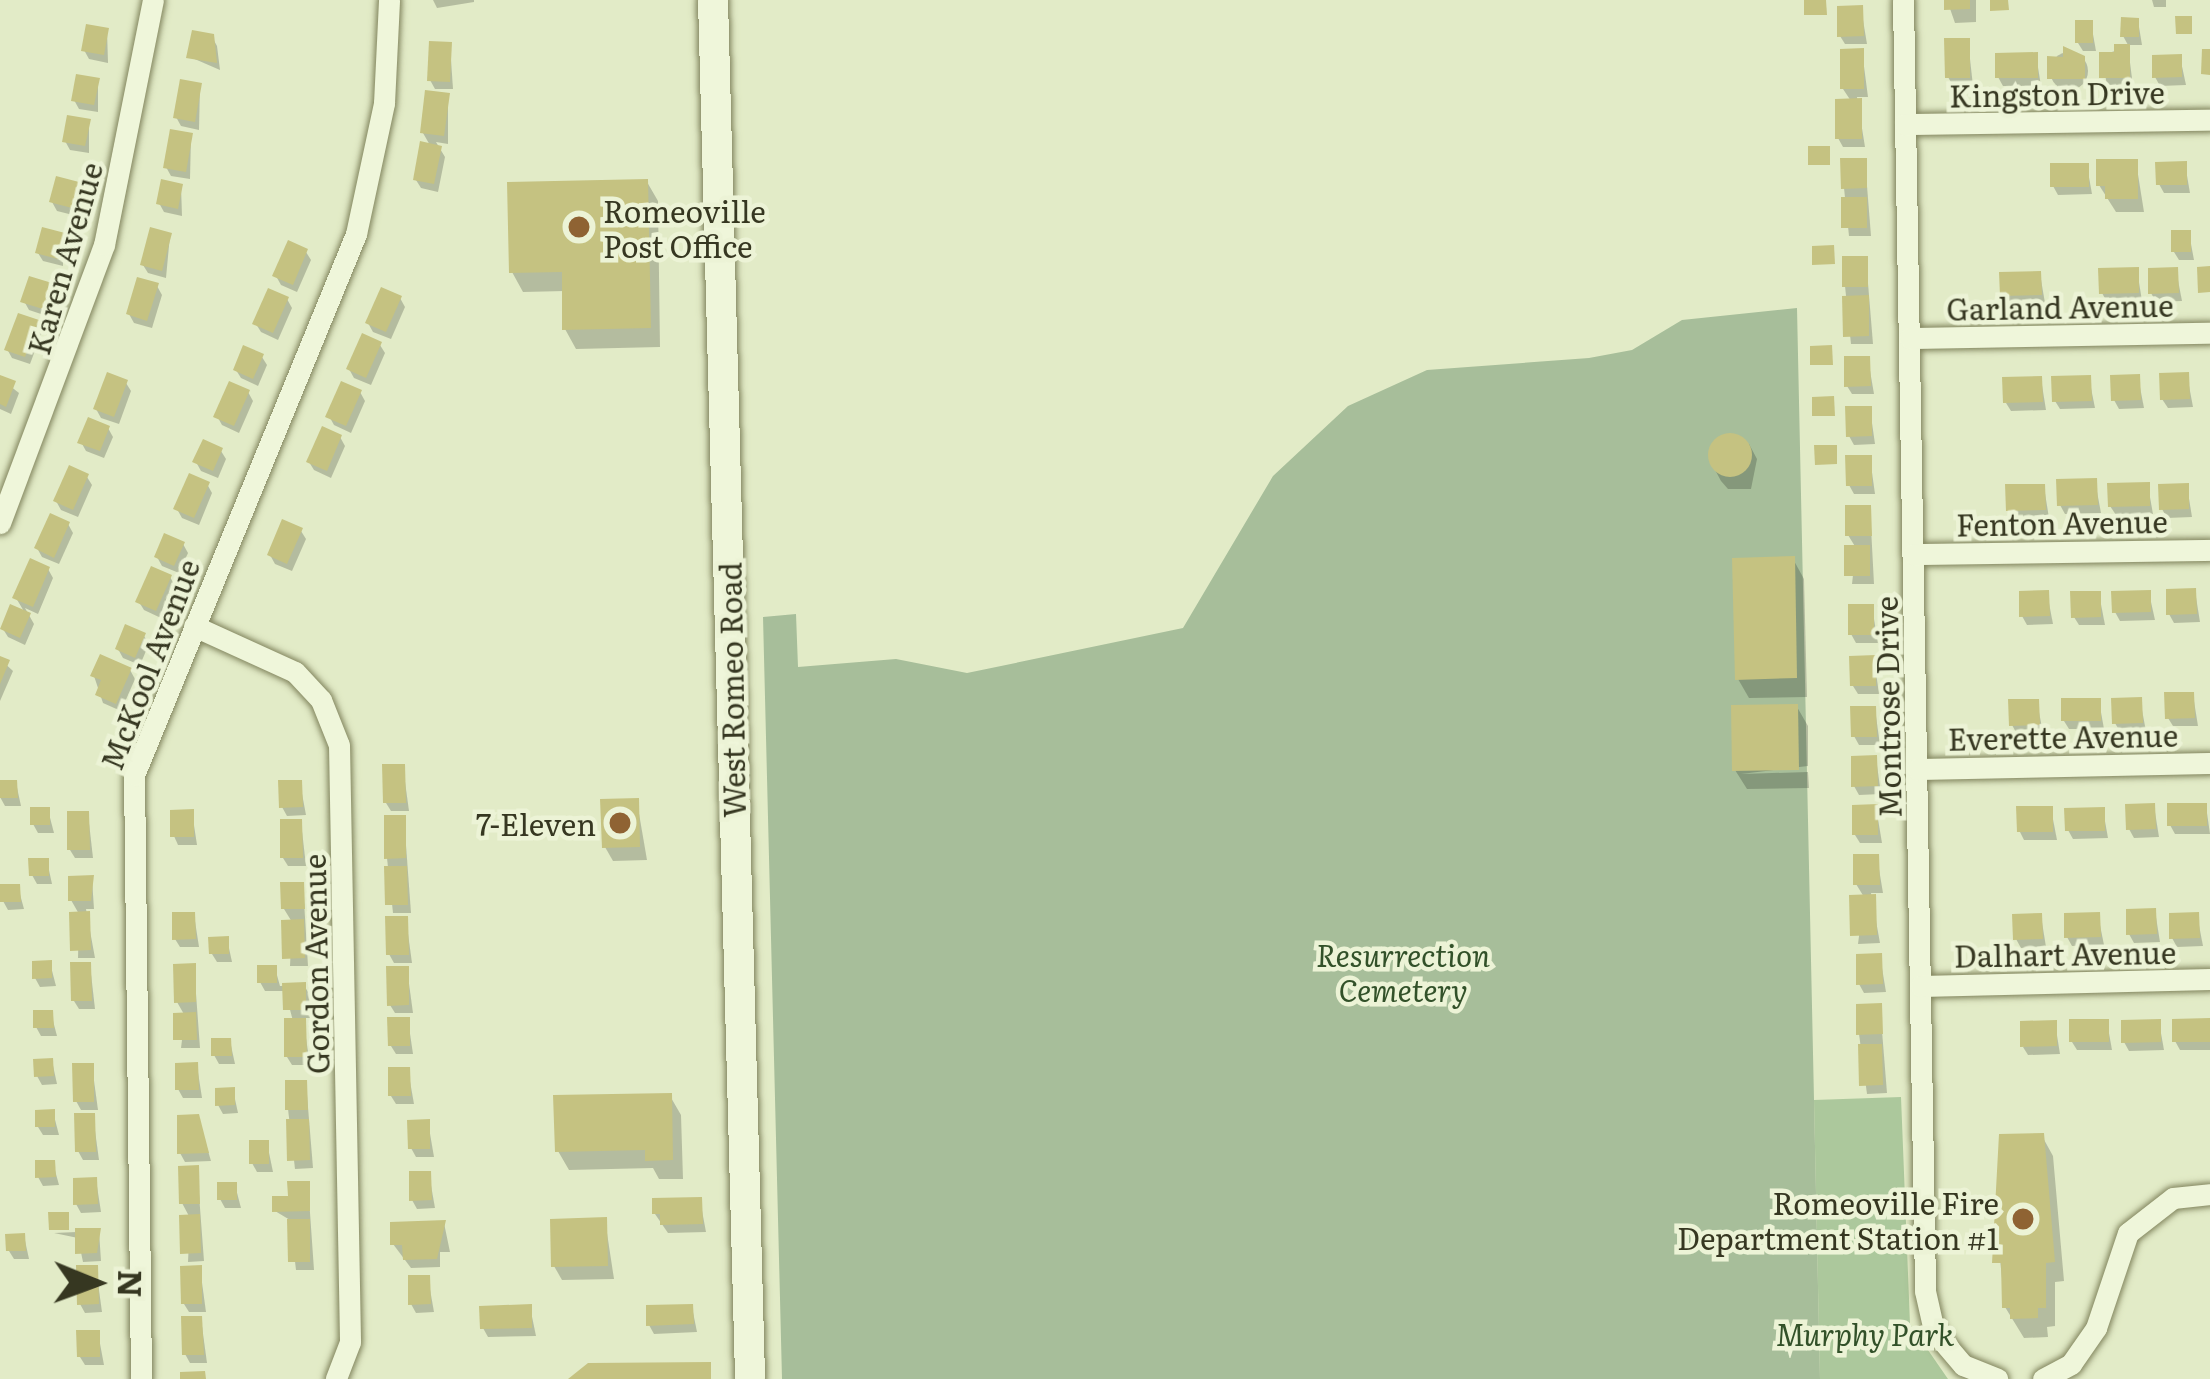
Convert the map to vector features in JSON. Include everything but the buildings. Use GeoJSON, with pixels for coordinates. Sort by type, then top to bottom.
{"type":"FeatureCollection","features":[{"type":"Feature","properties":{"kind":"main road","name":"West Romeo Road"},"geometry":{"type":"LineString","coordinates":[[713,0],[750,1379]]}},
{"type":"Feature","properties":{"kind":"street","name":"Karen Avenue"},"geometry":{"type":"LineString","coordinates":[[0,523],[104,245],[153,0]]}},
{"type":"Feature","properties":{"kind":"street","name":"McKool Avenue"},"geometry":{"type":"LineString","coordinates":[[140,1379],[130,809],[142,750],[356,234],[384,103],[388,0]]}},
{"type":"Feature","properties":{"kind":"street","name":"Montrose Drive"},"geometry":{"type":"LineString","coordinates":[[1903,0],[1925,1291],[1934,1331],[1963,1365],[1997,1379]]}},
{"type":"Feature","properties":{"kind":"street","name":"Kingston Drive"},"geometry":{"type":"LineString","coordinates":[[1905,124],[2210,120]]}},
{"type":"Feature","properties":{"kind":"street","name":"Garland Avenue"},"geometry":{"type":"LineString","coordinates":[[1910,338],[2210,333]]}},
{"type":"Feature","properties":{"kind":"street","name":"Fenton Avenue"},"geometry":{"type":"LineString","coordinates":[[1914,554],[2210,550]]}},
{"type":"Feature","properties":{"kind":"street","name":"Gordon Avenue"},"geometry":{"type":"LineString","coordinates":[[194,626],[295,672],[321,700],[339,745],[350,1342],[336,1379]]}},
{"type":"Feature","properties":{"kind":"street","name":"Everette Avenue"},"geometry":{"type":"LineString","coordinates":[[1918,769],[2210,763]]}},
{"type":"Feature","properties":{"kind":"street","name":"Dalhart Avenue"},"geometry":{"type":"LineString","coordinates":[[1921,986],[2210,979]]}},
{"type":"Feature","properties":{"kind":"street"},"geometry":{"type":"LineString","coordinates":[[2043,1379],[2071,1364],[2096,1328],[2128,1233],[2173,1198],[2210,1194]]}},
{"type":"Feature","properties":{"kind":"green space","name":"Resurrection Cemetery"},"geometry":{"type":"Polygon","coordinates":[[[1797,308],[1820,1379],[782,1379],[763,617],[796,614],[798,667],[896,659],[967,673],[1183,628],[1273,476],[1348,406],[1427,370],[1589,358],[1632,350],[1682,320],[1797,308]]]}},
{"type":"Feature","properties":{"kind":"green space","name":"Murphy Park"},"geometry":{"type":"Polygon","coordinates":[[[1901,1097],[1910,1324],[1948,1379],[1820,1379],[1814,1100],[1901,1097]]]}},
{"type":"Feature","properties":{"kind":"place","name":"Romeoville Post Office"},"geometry":{"type":"Point","coordinates":[579,227]}},
{"type":"Feature","properties":{"kind":"place","name":"7-Eleven"},"geometry":{"type":"Point","coordinates":[620,823]}},
{"type":"Feature","properties":{"kind":"place","name":"Romeoville Fire Department Station #1"},"geometry":{"type":"Point","coordinates":[2023,1219]}}]}
